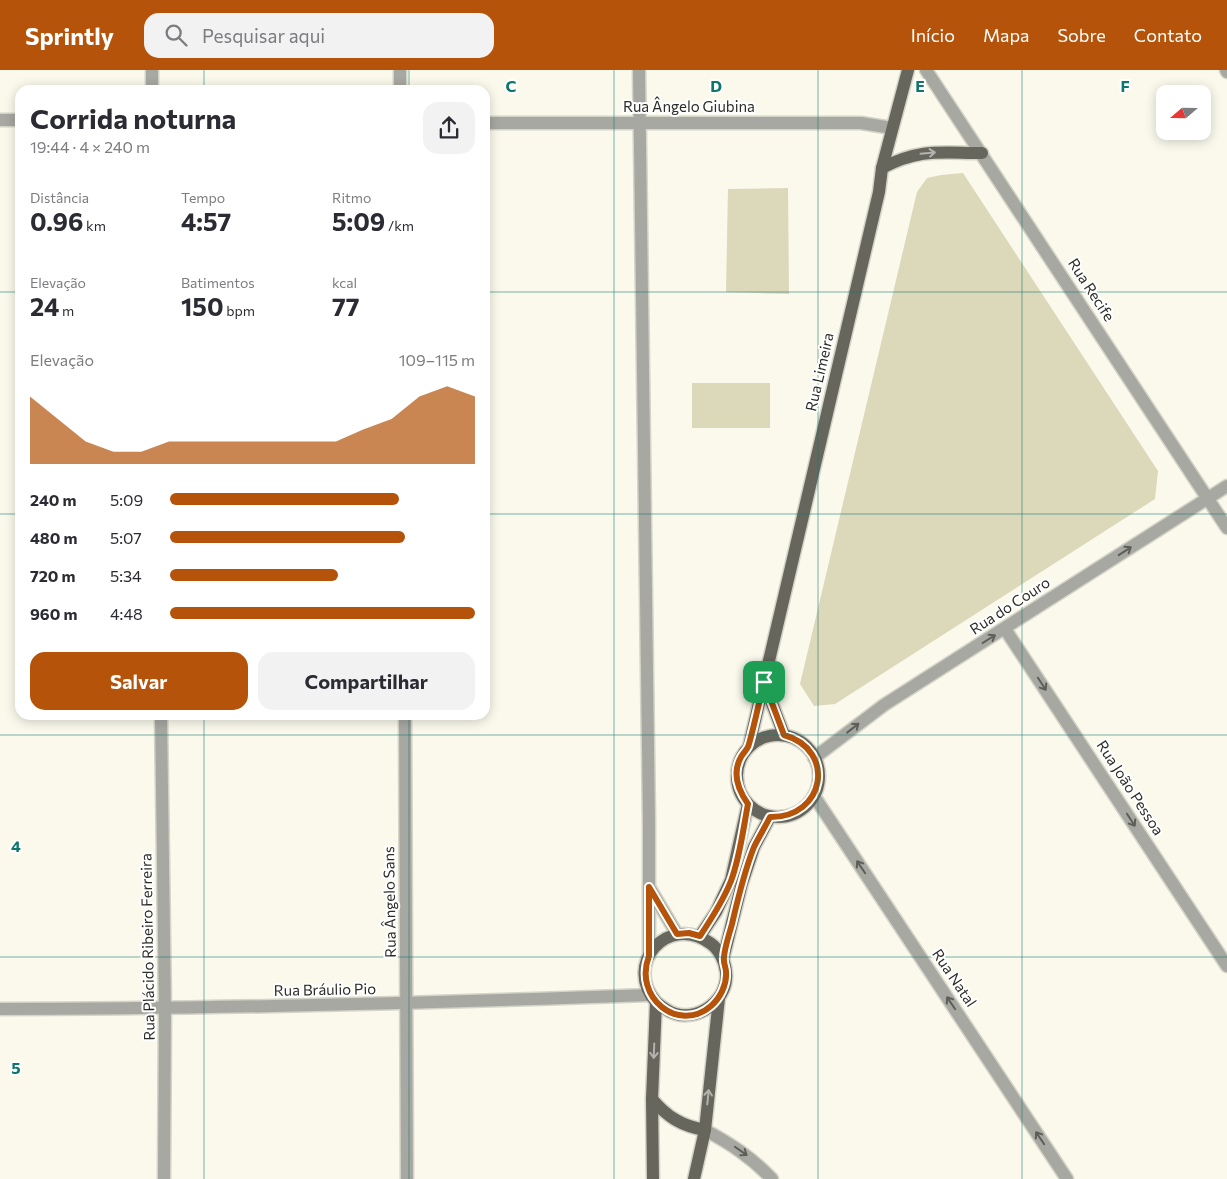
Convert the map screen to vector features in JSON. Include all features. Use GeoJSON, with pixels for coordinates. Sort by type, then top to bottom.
{"type":"FeatureCollection","features":[{"type":"Feature","properties":{"kind":"main road","name":"Rua Limeira"},"geometry":{"type":"LineString","coordinates":[[749,746],[879,192],[882,168],[908,70]]}},
{"type":"Feature","properties":{"kind":"main road"},"geometry":{"type":"LineString","coordinates":[[882,168],[899,159],[917,154],[936,152],[982,153]]}},
{"type":"Feature","properties":{"kind":"main road"},"geometry":{"type":"LineString","coordinates":[[764,682],[784,735]]}},
{"type":"Feature","properties":{"kind":"main road"},"geometry":{"type":"LineString","coordinates":[[771,735],[784,735],[802,743],[814,758],[818,767],[819,777],[814,796],[806,806],[795,813],[783,817],[770,817],[758,812],[748,804],[741,794],[737,781],[737,769],[741,757],[749,746],[759,739],[771,735]]}},
{"type":"Feature","properties":{"kind":"main road"},"geometry":{"type":"LineString","coordinates":[[700,936],[716,912],[731,880],[748,804]]}},
{"type":"Feature","properties":{"kind":"main road"},"geometry":{"type":"LineString","coordinates":[[653,999],[666,1010],[688,1015],[700,1013],[710,1007],[718,998],[725,986],[724,959],[742,883],[754,847],[770,817]]}},
{"type":"Feature","properties":{"kind":"main road"},"geometry":{"type":"LineString","coordinates":[[653,1179],[653,999],[644,976],[645,966],[656,946],[666,938],[677,934],[689,933],[700,936],[714,945],[724,959]]}},
{"type":"Feature","properties":{"kind":"main road"},"geometry":{"type":"LineString","coordinates":[[694,1179],[705,1130],[718,998]]}},
{"type":"Feature","properties":{"kind":"main road"},"geometry":{"type":"LineString","coordinates":[[652,1099],[662,1112],[675,1121],[689,1128],[705,1130]]}},
{"type":"Feature","properties":{"kind":"street"},"geometry":{"type":"LineString","coordinates":[[152,70],[152,85]]}},
{"type":"Feature","properties":{"kind":"street"},"geometry":{"type":"LineString","coordinates":[[400,70],[400,85]]}},
{"type":"Feature","properties":{"kind":"street"},"geometry":{"type":"LineString","coordinates":[[639,70],[649,956]]}},
{"type":"Feature","properties":{"kind":"street","name":"Rua Recife"},"geometry":{"type":"LineString","coordinates":[[926,70],[1227,528]]}},
{"type":"Feature","properties":{"kind":"street"},"geometry":{"type":"LineString","coordinates":[[0,120],[15,120]]}},
{"type":"Feature","properties":{"kind":"street","name":"Rua Ângelo Giubina"},"geometry":{"type":"LineString","coordinates":[[490,123],[861,123],[892,128]]}},
{"type":"Feature","properties":{"kind":"street","name":"Rua do Couro"},"geometry":{"type":"LineString","coordinates":[[814,758],[884,705],[1227,486]]}},
{"type":"Feature","properties":{"kind":"street","name":"Rua João Pessoa"},"geometry":{"type":"LineString","coordinates":[[1005,629],[1227,966]]}},
{"type":"Feature","properties":{"kind":"street","name":"Rua Plácido Ribeiro Ferreira"},"geometry":{"type":"LineString","coordinates":[[161,720],[165,1009],[164,1179]]}},
{"type":"Feature","properties":{"kind":"street","name":"Rua Ângelo Sans"},"geometry":{"type":"LineString","coordinates":[[404,720],[407,1179]]}},
{"type":"Feature","properties":{"kind":"street","name":"Rua Natal"},"geometry":{"type":"LineString","coordinates":[[814,796],[1067,1179]]}},
{"type":"Feature","properties":{"kind":"street"},"geometry":{"type":"LineString","coordinates":[[649,887],[677,934]]}},
{"type":"Feature","properties":{"kind":"street","name":"Rua Bráulio Pio"},"geometry":{"type":"LineString","coordinates":[[0,1009],[165,1009],[653,999]]}},
{"type":"Feature","properties":{"kind":"street"},"geometry":{"type":"LineString","coordinates":[[705,1130],[738,1148],[756,1162],[772,1179]]}},
{"type":"Feature","properties":{"kind":"shaded area"},"geometry":{"type":"Polygon","coordinates":[[[963,173],[1158,471],[1155,499],[835,704],[814,706],[800,684],[917,192],[927,178],[963,173]]]}},
{"type":"Feature","properties":{"kind":"shaded area"},"geometry":{"type":"Polygon","coordinates":[[[788,188],[789,294],[726,292],[728,189],[788,188]]]}},
{"type":"Feature","properties":{"kind":"shaded area"},"geometry":{"type":"Polygon","coordinates":[[[692,383],[770,383],[770,428],[692,428],[692,383]]]}},
{"type":"Feature","properties":{"kind":"route"},"geometry":{"type":"LineString","coordinates":[[764,682],[784,735],[802,743],[814,758],[818,767],[819,777],[817,786],[814,796],[806,806],[795,813],[783,817],[770,817],[754,847],[742,883],[724,959],[725,986],[718,998],[710,1007],[700,1013],[677,1014],[666,1010],[656,1002],[646,986],[644,976],[649,956],[649,887],[677,934],[689,933],[700,936],[716,912],[731,880],[740,845],[748,804],[741,794],[737,781],[737,769],[741,757],[749,746],[764,682]]}}]}
